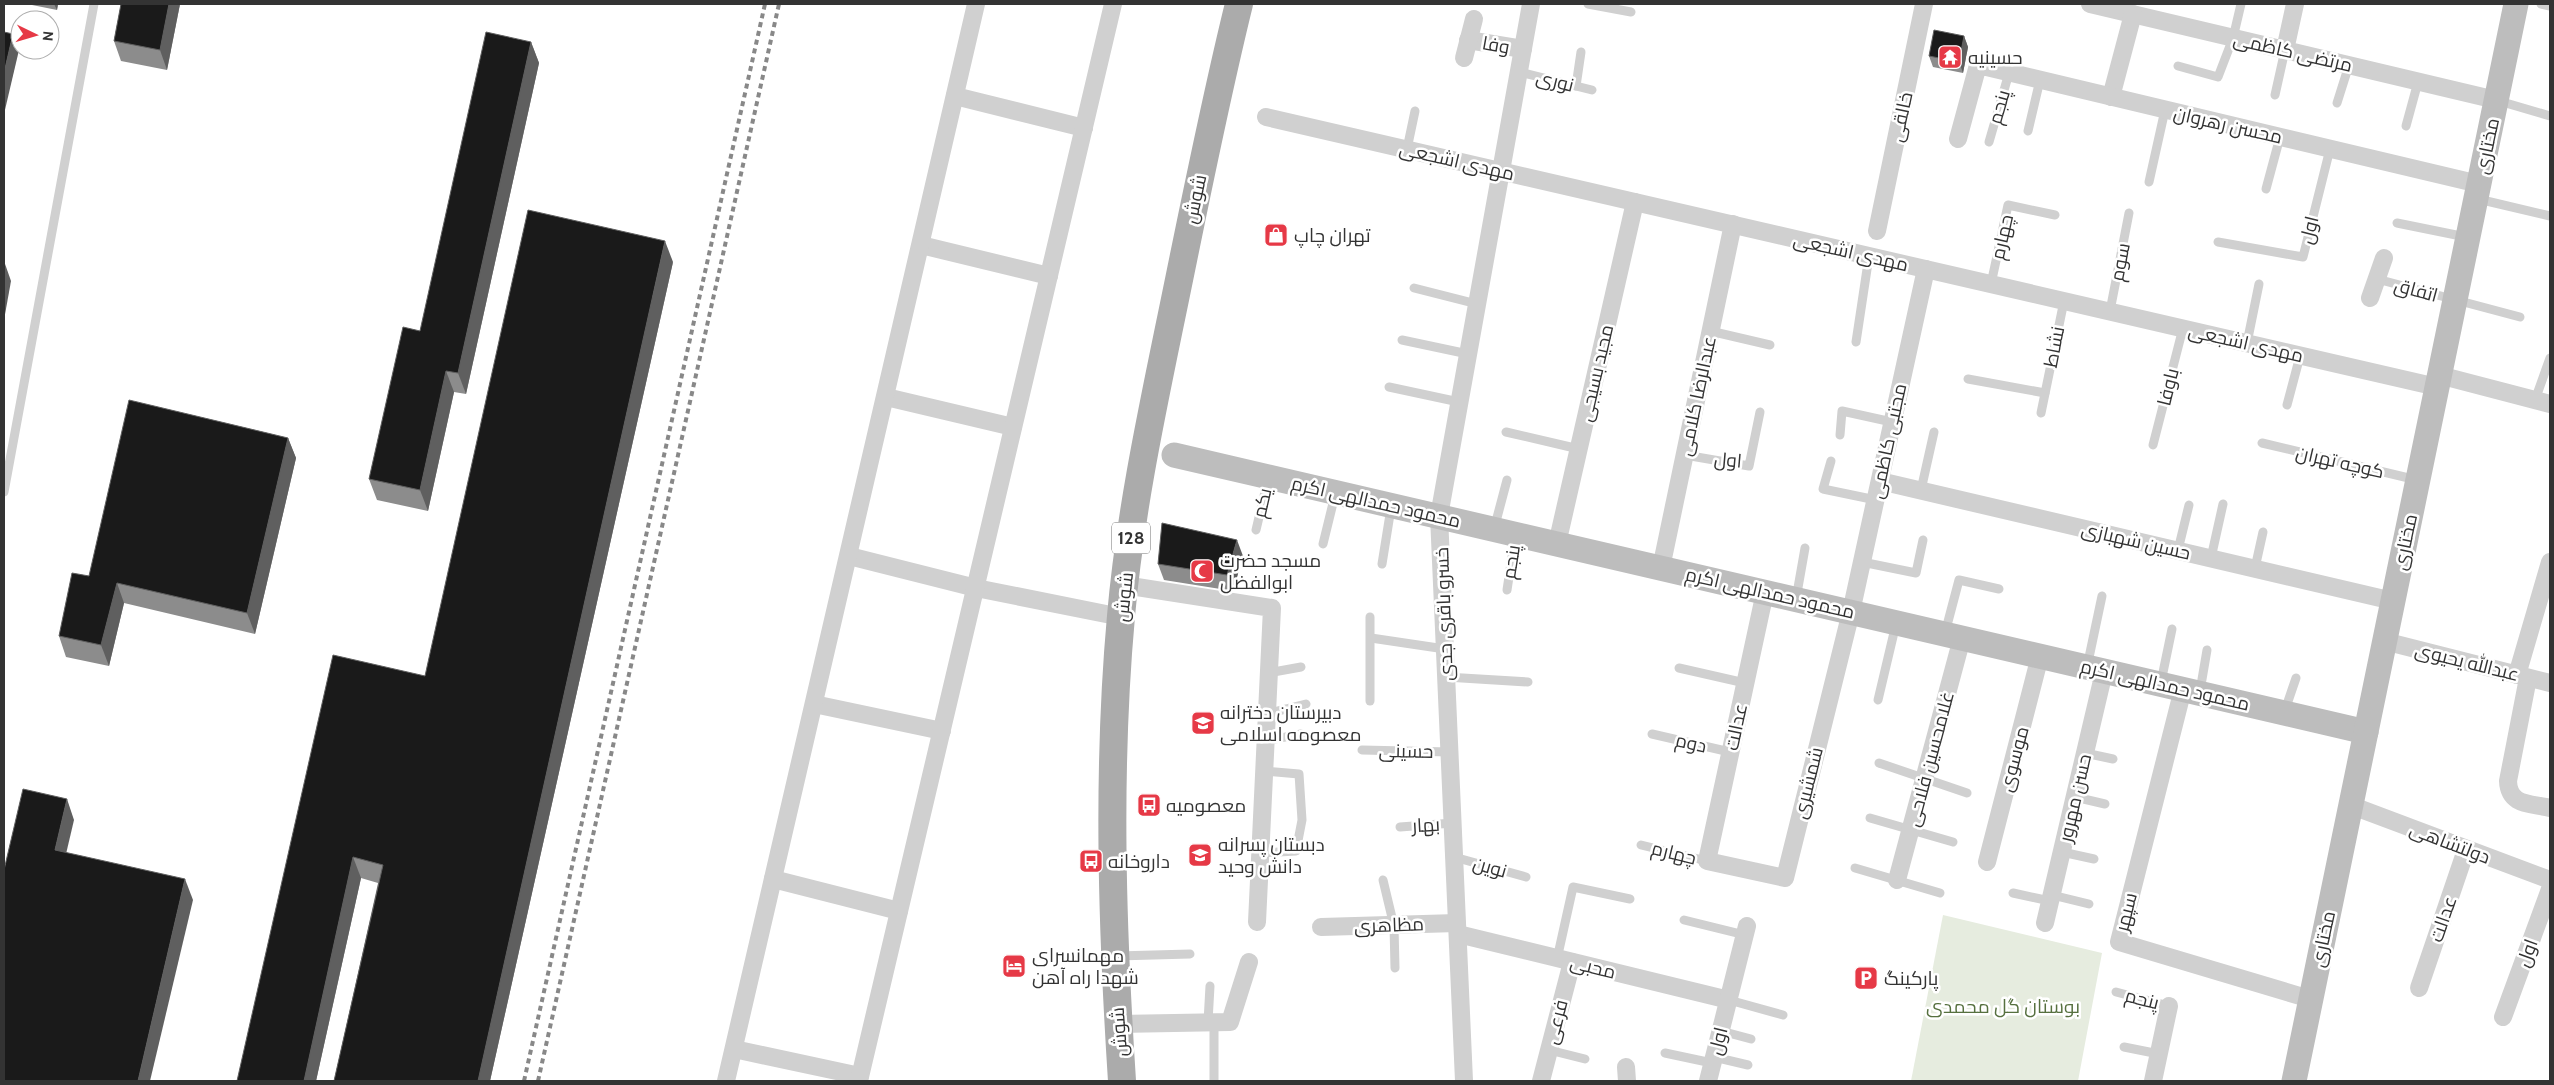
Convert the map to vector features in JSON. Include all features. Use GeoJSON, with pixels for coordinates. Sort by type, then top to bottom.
{"type":"FeatureCollection","features":[{"type":"Feature","properties":{"kind":"main road","name":"شوش"},"geometry":{"type":"LineString","coordinates":[[1122,1081],[1115,956],[1112,781],[1124,584],[1144,449],[1215,102],[1239,4]]}},
{"type":"Feature","properties":{"kind":"street"},"geometry":{"type":"LineString","coordinates":[[726,1081],[976,4]]}},
{"type":"Feature","properties":{"kind":"street"},"geometry":{"type":"LineString","coordinates":[[734,1049],[859,1079],[1113,4]]}},
{"type":"Feature","properties":{"kind":"street","name":"خسرو باقری جدی"},"geometry":{"type":"LineString","coordinates":[[1464,1081],[1439,516],[1531,4]]}},
{"type":"Feature","properties":{"kind":"street","name":"خالقی"},"geometry":{"type":"LineString","coordinates":[[1877,231],[1924,4]]}},
{"type":"Feature","properties":{"kind":"street","name":"مرتضی کاظمی"},"geometry":{"type":"LineString","coordinates":[[2090,4],[2134,9],[2233,38],[2496,100]]}},
{"type":"Feature","properties":{"kind":"street"},"geometry":{"type":"LineString","coordinates":[[2285,50],[2295,4]]}},
{"type":"Feature","properties":{"kind":"street","name":"مختاری"},"geometry":{"type":"LineString","coordinates":[[2294,1081],[2516,4]]}},
{"type":"Feature","properties":{"kind":"street"},"geometry":{"type":"LineString","coordinates":[[2110,97],[2134,9]]}},
{"type":"Feature","properties":{"kind":"street","name":"وفا"},"geometry":{"type":"LineString","coordinates":[[1464,58],[1474,19]]}},
{"type":"Feature","properties":{"kind":"street","name":"وفا"},"geometry":{"type":"LineString","coordinates":[[1468,40],[1523,49]]}},
{"type":"Feature","properties":{"kind":"street","name":"محسن رهروان"},"geometry":{"type":"LineString","coordinates":[[1958,138],[1978,65],[2330,149],[2477,191]]}},
{"type":"Feature","properties":{"kind":"street"},"geometry":{"type":"LineString","coordinates":[[955,96],[1084,128]]}},
{"type":"Feature","properties":{"kind":"street","name":"مهدی اشجعی"},"geometry":{"type":"LineString","coordinates":[[1266,117],[2300,356],[2543,402]]}},
{"type":"Feature","properties":{"kind":"street","name":"مجید بسیجی"},"geometry":{"type":"LineString","coordinates":[[1557,544],[1635,202]]}},
{"type":"Feature","properties":{"kind":"street","name":"عبدالرضا کلامی"},"geometry":{"type":"LineString","coordinates":[[1661,568],[1733,224]]}},
{"type":"Feature","properties":{"kind":"street"},"geometry":{"type":"LineString","coordinates":[[921,245],[1049,276]]}},
{"type":"Feature","properties":{"kind":"street"},"geometry":{"type":"LineString","coordinates":[[2370,298],[2384,258]]}},
{"type":"Feature","properties":{"kind":"street","name":"مجتبی کاظمی"},"geometry":{"type":"LineString","coordinates":[[1851,612],[1926,269]]}},
{"type":"Feature","properties":{"kind":"street"},"geometry":{"type":"LineString","coordinates":[[886,397],[1014,427]]}},
{"type":"Feature","properties":{"kind":"street","name":"محمود حمدالهی اکرم"},"geometry":{"type":"LineString","coordinates":[[1174,455],[2366,732]]}},
{"type":"Feature","properties":{"kind":"street","name":"حسین شهبازی"},"geometry":{"type":"LineString","coordinates":[[1880,480],[2393,601]]}},
{"type":"Feature","properties":{"kind":"street"},"geometry":{"type":"LineString","coordinates":[[849,556],[976,588],[1121,617]]}},
{"type":"Feature","properties":{"kind":"street"},"geometry":{"type":"LineString","coordinates":[[2550,562],[2523,676],[2508,791],[2511,797],[2518,800],[2550,808]]}},
{"type":"Feature","properties":{"kind":"street"},"geometry":{"type":"LineString","coordinates":[[1124,584],[1272,608],[1257,922]]}},
{"type":"Feature","properties":{"kind":"street","name":"عدالت"},"geometry":{"type":"LineString","coordinates":[[1707,861],[1765,592]]}},
{"type":"Feature","properties":{"kind":"street","name":"شمشیری"},"geometry":{"type":"LineString","coordinates":[[1707,861],[1785,878],[1851,612]]}},
{"type":"Feature","properties":{"kind":"street","name":"غلامحسین فلاحی"},"geometry":{"type":"LineString","coordinates":[[1897,880],[1924,780],[1954,636]]}},
{"type":"Feature","properties":{"kind":"street","name":"عبدالله یحیوی"},"geometry":{"type":"LineString","coordinates":[[2384,641],[2550,683]]}},
{"type":"Feature","properties":{"kind":"street","name":"موسوی"},"geometry":{"type":"LineString","coordinates":[[1987,862],[2040,656]]}},
{"type":"Feature","properties":{"kind":"street","name":"حسن مهرور"},"geometry":{"type":"LineString","coordinates":[[2045,923],[2085,753],[2096,670]]}},
{"type":"Feature","properties":{"kind":"street","name":"سپهر"},"geometry":{"type":"LineString","coordinates":[[2181,688],[2119,942],[2310,1000]]}},
{"type":"Feature","properties":{"kind":"street"},"geometry":{"type":"LineString","coordinates":[[814,704],[942,731]]}},
{"type":"Feature","properties":{"kind":"street","name":"دولتشاهی"},"geometry":{"type":"LineString","coordinates":[[2350,805],[2550,880]]}},
{"type":"Feature","properties":{"kind":"street","name":"عدالت"},"geometry":{"type":"LineString","coordinates":[[2419,988],[2466,850]]}},
{"type":"Feature","properties":{"kind":"street"},"geometry":{"type":"LineString","coordinates":[[773,879],[899,911]]}},
{"type":"Feature","properties":{"kind":"street","name":"اول"},"geometry":{"type":"LineString","coordinates":[[2503,1017],[2550,889]]}},
{"type":"Feature","properties":{"kind":"street","name":"مظاهری"},"geometry":{"type":"LineString","coordinates":[[1321,927],[1394,926],[1458,928]]}},
{"type":"Feature","properties":{"kind":"street","name":"محبی"},"geometry":{"type":"LineString","coordinates":[[1458,928],[1564,960],[1729,1000]]}},
{"type":"Feature","properties":{"kind":"street"},"geometry":{"type":"LineString","coordinates":[[1729,1000],[1746,930]]}},
{"type":"Feature","properties":{"kind":"street","name":"فرعی"},"geometry":{"type":"LineString","coordinates":[[1541,1081],[1549,1050],[1564,960]]}},
{"type":"Feature","properties":{"kind":"street"},"geometry":{"type":"LineString","coordinates":[[1118,1024],[1217,1022],[1249,962]]}},
{"type":"Feature","properties":{"kind":"street","name":"اول"},"geometry":{"type":"LineString","coordinates":[[1708,1081],[1729,1000]]}},
{"type":"Feature","properties":{"kind":"street"},"geometry":{"type":"LineString","coordinates":[[2153,1081],[2169,1006]]}},
{"type":"Feature","properties":{"kind":"lane"},"geometry":{"type":"LineString","coordinates":[[4,492],[94,4]]}},
{"type":"Feature","properties":{"kind":"lane"},"geometry":{"type":"LineString","coordinates":[[1588,4],[1631,12]]}},
{"type":"Feature","properties":{"kind":"lane"},"geometry":{"type":"LineString","coordinates":[[2178,66],[2218,77],[2233,38],[2241,4]]}},
{"type":"Feature","properties":{"kind":"lane"},"geometry":{"type":"LineString","coordinates":[[2541,4],[2550,6]]}},
{"type":"Feature","properties":{"kind":"lane"},"geometry":{"type":"LineString","coordinates":[[2275,95],[2285,50]]}},
{"type":"Feature","properties":{"kind":"lane"},"geometry":{"type":"LineString","coordinates":[[1576,86],[1581,52]]}},
{"type":"Feature","properties":{"kind":"lane"},"geometry":{"type":"LineString","coordinates":[[2338,103],[2349,65]]}},
{"type":"Feature","properties":{"kind":"lane","name":"نوری"},"geometry":{"type":"LineString","coordinates":[[1519,72],[1592,90]]}},
{"type":"Feature","properties":{"kind":"lane","name":"پنجم"},"geometry":{"type":"LineString","coordinates":[[1989,142],[2009,73]]}},
{"type":"Feature","properties":{"kind":"lane"},"geometry":{"type":"LineString","coordinates":[[2028,131],[2040,80]]}},
{"type":"Feature","properties":{"kind":"lane"},"geometry":{"type":"LineString","coordinates":[[2406,126],[2418,82]]}},
{"type":"Feature","properties":{"kind":"lane"},"geometry":{"type":"LineString","coordinates":[[2496,100],[2550,116]]}},
{"type":"Feature","properties":{"kind":"lane"},"geometry":{"type":"LineString","coordinates":[[2150,182],[2165,110]]}},
{"type":"Feature","properties":{"kind":"lane"},"geometry":{"type":"LineString","coordinates":[[1407,150],[1415,112]]}},
{"type":"Feature","properties":{"kind":"lane"},"geometry":{"type":"LineString","coordinates":[[2266,189],[2280,137]]}},
{"type":"Feature","properties":{"kind":"lane","name":"اول"},"geometry":{"type":"LineString","coordinates":[[2218,242],[2303,257],[2330,149]]}},
{"type":"Feature","properties":{"kind":"lane"},"geometry":{"type":"LineString","coordinates":[[2477,191],[2550,216]]}},
{"type":"Feature","properties":{"kind":"lane","name":"چهارم"},"geometry":{"type":"LineString","coordinates":[[1991,284],[2008,205],[2055,215]]}},
{"type":"Feature","properties":{"kind":"lane","name":"سوم"},"geometry":{"type":"LineString","coordinates":[[2110,312],[2129,213]]}},
{"type":"Feature","properties":{"kind":"lane"},"geometry":{"type":"LineString","coordinates":[[2397,223],[2468,237]]}},
{"type":"Feature","properties":{"kind":"lane"},"geometry":{"type":"LineString","coordinates":[[1856,342],[1869,256]]}},
{"type":"Feature","properties":{"kind":"lane","name":"اتفاق"},"geometry":{"type":"LineString","coordinates":[[2377,279],[2520,317]]}},
{"type":"Feature","properties":{"kind":"lane"},"geometry":{"type":"LineString","coordinates":[[2247,343],[2259,284]]}},
{"type":"Feature","properties":{"kind":"lane"},"geometry":{"type":"LineString","coordinates":[[1414,288],[1477,304]]}},
{"type":"Feature","properties":{"kind":"lane","name":"نشاط"},"geometry":{"type":"LineString","coordinates":[[2041,413],[2064,301]]}},
{"type":"Feature","properties":{"kind":"lane","name":"باوفا"},"geometry":{"type":"LineString","coordinates":[[2153,445],[2183,328]]}},
{"type":"Feature","properties":{"kind":"lane"},"geometry":{"type":"LineString","coordinates":[[1710,331],[1770,345]]}},
{"type":"Feature","properties":{"kind":"lane"},"geometry":{"type":"LineString","coordinates":[[1402,340],[1468,354]]}},
{"type":"Feature","properties":{"kind":"lane"},"geometry":{"type":"LineString","coordinates":[[2287,406],[2300,356]]}},
{"type":"Feature","properties":{"kind":"lane"},"geometry":{"type":"LineString","coordinates":[[2543,402],[2550,358]]}},
{"type":"Feature","properties":{"kind":"lane","name":"نشاط"},"geometry":{"type":"LineString","coordinates":[[1968,379],[2045,393]]}},
{"type":"Feature","properties":{"kind":"lane"},"geometry":{"type":"LineString","coordinates":[[1389,387],[1460,402]]}},
{"type":"Feature","properties":{"kind":"lane"},"geometry":{"type":"LineString","coordinates":[[1840,435],[1842,411],[1892,422]]}},
{"type":"Feature","properties":{"kind":"lane","name":"اول"},"geometry":{"type":"LineString","coordinates":[[1685,455],[1749,466],[1760,412]]}},
{"type":"Feature","properties":{"kind":"lane"},"geometry":{"type":"LineString","coordinates":[[1506,432],[1578,449]]}},
{"type":"Feature","properties":{"kind":"lane"},"geometry":{"type":"LineString","coordinates":[[1921,490],[1934,432]]}},
{"type":"Feature","properties":{"kind":"lane","name":"کوچه تهران"},"geometry":{"type":"LineString","coordinates":[[2262,443],[2417,480]]}},
{"type":"Feature","properties":{"kind":"lane"},"geometry":{"type":"LineString","coordinates":[[1831,461],[1823,489],[1876,500]]}},
{"type":"Feature","properties":{"kind":"lane","name":"یکم"},"geometry":{"type":"LineString","coordinates":[[1256,530],[1268,477]]}},
{"type":"Feature","properties":{"kind":"lane"},"geometry":{"type":"LineString","coordinates":[[1504,532],[1507,480]]}},
{"type":"Feature","properties":{"kind":"lane"},"geometry":{"type":"LineString","coordinates":[[1323,544],[1336,492]]}},
{"type":"Feature","properties":{"kind":"lane"},"geometry":{"type":"LineString","coordinates":[[2211,558],[2223,504]]}},
{"type":"Feature","properties":{"kind":"lane"},"geometry":{"type":"LineString","coordinates":[[1382,564],[1392,505]]}},
{"type":"Feature","properties":{"kind":"lane"},"geometry":{"type":"LineString","coordinates":[[2178,550],[2189,506]]}},
{"type":"Feature","properties":{"kind":"lane","name":"پنجم"},"geometry":{"type":"LineString","coordinates":[[1504,532],[1507,590]]}},
{"type":"Feature","properties":{"kind":"lane"},"geometry":{"type":"LineString","coordinates":[[2255,568],[2263,532]]}},
{"type":"Feature","properties":{"kind":"lane"},"geometry":{"type":"LineString","coordinates":[[1862,562],[1916,574],[1923,540]]}},
{"type":"Feature","properties":{"kind":"lane"},"geometry":{"type":"LineString","coordinates":[[1796,599],[1805,548]]}},
{"type":"Feature","properties":{"kind":"lane"},"geometry":{"type":"LineString","coordinates":[[1954,636],[1959,580],[1999,589]]}},
{"type":"Feature","properties":{"kind":"lane"},"geometry":{"type":"LineString","coordinates":[[2096,670],[2102,596]]}},
{"type":"Feature","properties":{"kind":"lane"},"geometry":{"type":"LineString","coordinates":[[1370,617],[1370,701]]}},
{"type":"Feature","properties":{"kind":"lane"},"geometry":{"type":"LineString","coordinates":[[1878,700],[1896,623]]}},
{"type":"Feature","properties":{"kind":"lane"},"geometry":{"type":"LineString","coordinates":[[2172,629],[2181,688]]}},
{"type":"Feature","properties":{"kind":"lane"},"geometry":{"type":"LineString","coordinates":[[1371,638],[1445,649]]}},
{"type":"Feature","properties":{"kind":"lane"},"geometry":{"type":"LineString","coordinates":[[2181,688],[2207,650]]}},
{"type":"Feature","properties":{"kind":"lane"},"geometry":{"type":"LineString","coordinates":[[1268,673],[1301,667]]}},
{"type":"Feature","properties":{"kind":"lane"},"geometry":{"type":"LineString","coordinates":[[1679,668],[1745,684]]}},
{"type":"Feature","properties":{"kind":"lane"},"geometry":{"type":"LineString","coordinates":[[1446,678],[1528,682]]}},
{"type":"Feature","properties":{"kind":"lane"},"geometry":{"type":"LineString","coordinates":[[2284,713],[2296,678]]}},
{"type":"Feature","properties":{"kind":"lane"},"geometry":{"type":"LineString","coordinates":[[1266,714],[1306,704]]}},
{"type":"Feature","properties":{"kind":"lane"},"geometry":{"type":"LineString","coordinates":[[1265,741],[1301,734]]}},
{"type":"Feature","properties":{"kind":"lane","name":"دوم"},"geometry":{"type":"LineString","coordinates":[[1652,734],[1730,752]]}},
{"type":"Feature","properties":{"kind":"lane","name":"حسینی"},"geometry":{"type":"LineString","coordinates":[[1362,750],[1450,752]]}},
{"type":"Feature","properties":{"kind":"lane"},"geometry":{"type":"LineString","coordinates":[[2085,753],[2114,760]]}},
{"type":"Feature","properties":{"kind":"lane"},"geometry":{"type":"LineString","coordinates":[[1879,763],[1924,780],[1967,793]]}},
{"type":"Feature","properties":{"kind":"lane"},"geometry":{"type":"LineString","coordinates":[[1260,853],[1296,851],[1302,820],[1299,774],[1263,771]]}},
{"type":"Feature","properties":{"kind":"lane"},"geometry":{"type":"LineString","coordinates":[[2075,797],[2105,804]]}},
{"type":"Feature","properties":{"kind":"lane"},"geometry":{"type":"LineString","coordinates":[[1870,818],[1910,831],[1954,842]]}},
{"type":"Feature","properties":{"kind":"lane","name":"بهار"},"geometry":{"type":"LineString","coordinates":[[1400,827],[1453,823]]}},
{"type":"Feature","properties":{"kind":"lane","name":"چهارم"},"geometry":{"type":"LineString","coordinates":[[1641,845],[1707,861]]}},
{"type":"Feature","properties":{"kind":"lane"},"geometry":{"type":"LineString","coordinates":[[2062,852],[2094,859]]}},
{"type":"Feature","properties":{"kind":"lane","name":"نوین"},"geometry":{"type":"LineString","coordinates":[[1454,857],[1526,877]]}},
{"type":"Feature","properties":{"kind":"lane"},"geometry":{"type":"LineString","coordinates":[[1855,868],[1940,893]]}},
{"type":"Feature","properties":{"kind":"lane"},"geometry":{"type":"LineString","coordinates":[[1383,880],[1394,926],[1395,968]]}},
{"type":"Feature","properties":{"kind":"lane"},"geometry":{"type":"LineString","coordinates":[[1564,960],[1573,887],[1630,899]]}},
{"type":"Feature","properties":{"kind":"lane"},"geometry":{"type":"LineString","coordinates":[[2013,893],[2089,904]]}},
{"type":"Feature","properties":{"kind":"lane"},"geometry":{"type":"LineString","coordinates":[[1684,920],[1746,930]]}},
{"type":"Feature","properties":{"kind":"lane"},"geometry":{"type":"LineString","coordinates":[[1115,956],[1190,954]]}},
{"type":"Feature","properties":{"kind":"lane"},"geometry":{"type":"LineString","coordinates":[[1210,986],[1217,1022],[1214,1081]]}},
{"type":"Feature","properties":{"kind":"lane","name":"پنجم"},"geometry":{"type":"LineString","coordinates":[[2116,992],[2169,1006]]}},
{"type":"Feature","properties":{"kind":"lane"},"geometry":{"type":"LineString","coordinates":[[1729,1000],[1783,1015]]}},
{"type":"Feature","properties":{"kind":"lane"},"geometry":{"type":"LineString","coordinates":[[1720,1032],[1751,1039]]}},
{"type":"Feature","properties":{"kind":"lane"},"geometry":{"type":"LineString","coordinates":[[2124,1047],[2159,1054]]}},
{"type":"Feature","properties":{"kind":"lane"},"geometry":{"type":"LineString","coordinates":[[1549,1050],[1585,1059]]}},
{"type":"Feature","properties":{"kind":"lane"},"geometry":{"type":"LineString","coordinates":[[1665,1053],[1748,1065]]}},
{"type":"Feature","properties":{"kind":"green space","name":"بوستان گل محمدی"},"geometry":{"type":"Polygon","coordinates":[[[1943,915],[2102,953],[2078,1081],[1911,1081],[1943,915]]]}},
{"type":"Feature","properties":{"kind":"building"},"geometry":{"type":"Polygon","coordinates":[[[121,4],[169,4],[160,50],[114,41],[121,4]]]}},
{"type":"Feature","properties":{"kind":"building"},"geometry":{"type":"Polygon","coordinates":[[[1934,30],[1964,36],[1959,62],[1929,56],[1934,30]]]}},
{"type":"Feature","properties":{"kind":"building"},"geometry":{"type":"Polygon","coordinates":[[[4,32],[10,33],[10,47],[4,73],[4,32]]]}},
{"type":"Feature","properties":{"kind":"building"},"geometry":{"type":"Polygon","coordinates":[[[486,32],[531,42],[458,373],[446,371],[420,490],[369,479],[403,327],[420,331],[486,32]]]}},
{"type":"Feature","properties":{"kind":"building"},"geometry":{"type":"Polygon","coordinates":[[[528,210],[665,241],[478,1081],[334,1081],[383,865],[353,857],[304,1081],[237,1081],[333,655],[425,676],[528,210]]]}},
{"type":"Feature","properties":{"kind":"building"},"geometry":{"type":"Polygon","coordinates":[[[129,400],[288,438],[247,613],[117,583],[101,645],[59,636],[72,573],[89,576],[129,400]]]}},
{"type":"Feature","properties":{"kind":"building"},"geometry":{"type":"Polygon","coordinates":[[[1162,523],[1237,540],[1227,575],[1158,564],[1162,523]]]}},
{"type":"Feature","properties":{"kind":"building"},"geometry":{"type":"Polygon","coordinates":[[[23,789],[67,799],[55,850],[185,879],[138,1081],[4,1081],[4,870],[23,789]]]}},
{"type":"Feature","properties":{"kind":"railway"},"geometry":{"type":"LineString","coordinates":[[524,1081],[765,4]]}},
{"type":"Feature","properties":{"kind":"railway"},"geometry":{"type":"LineString","coordinates":[[538,1081],[779,4]]}},
{"type":"Feature","properties":{"kind":"place","name":"حسینیه"},"geometry":{"type":"Point","coordinates":[1950,57]}},
{"type":"Feature","properties":{"kind":"place","name":"تهران چاپ"},"geometry":{"type":"Point","coordinates":[1276,235]}},
{"type":"Feature","properties":{"kind":"place","name":"مسجد حضرت ابوالفضل"},"geometry":{"type":"Point","coordinates":[1202,571]}},
{"type":"Feature","properties":{"kind":"place","name":"دبیرستان دخترانه معصومه اسلامی"},"geometry":{"type":"Point","coordinates":[1203,723]}},
{"type":"Feature","properties":{"kind":"place","name":"معصومیه"},"geometry":{"type":"Point","coordinates":[1149,805]}},
{"type":"Feature","properties":{"kind":"place","name":"دبستان پسرانه دانش وحید"},"geometry":{"type":"Point","coordinates":[1200,855]}},
{"type":"Feature","properties":{"kind":"place","name":"داروخانه"},"geometry":{"type":"Point","coordinates":[1091,861]}},
{"type":"Feature","properties":{"kind":"place","name":"مهمانسرای شهدا راه آهن"},"geometry":{"type":"Point","coordinates":[1014,966]}},
{"type":"Feature","properties":{"kind":"place","name":"پارکینگ"},"geometry":{"type":"Point","coordinates":[1866,978]}}]}
